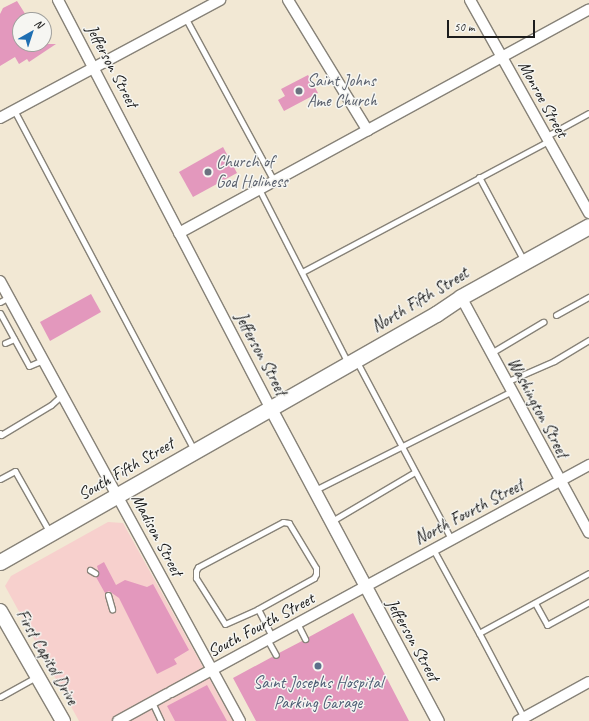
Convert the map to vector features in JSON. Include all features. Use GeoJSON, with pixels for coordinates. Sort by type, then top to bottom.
{"type":"FeatureCollection","features":[{"type":"Feature","properties":{"kind":"main road","name":"North Fifth Street"},"geometry":{"type":"LineString","coordinates":[[270,407],[436,314],[460,297],[589,226]]}},
{"type":"Feature","properties":{"kind":"main road","name":"South Fifth Street"},"geometry":{"type":"LineString","coordinates":[[0,562],[195,452],[270,407]]}},
{"type":"Feature","properties":{"kind":"main road","name":"First Capitol Drive"},"geometry":{"type":"LineString","coordinates":[[0,611],[63,721]]}},
{"type":"Feature","properties":{"kind":"street","name":"Jefferson Street"},"geometry":{"type":"LineString","coordinates":[[58,0],[94,66],[270,407],[438,721]]}},
{"type":"Feature","properties":{"kind":"street"},"geometry":{"type":"LineString","coordinates":[[0,118],[94,66],[220,0]]}},
{"type":"Feature","properties":{"kind":"street"},"geometry":{"type":"LineString","coordinates":[[288,0],[368,131]]}},
{"type":"Feature","properties":{"kind":"street","name":"Monroe Street"},"geometry":{"type":"LineString","coordinates":[[470,0],[546,139],[589,213]]}},
{"type":"Feature","properties":{"kind":"street"},"geometry":{"type":"LineString","coordinates":[[179,233],[589,9]]}},
{"type":"Feature","properties":{"kind":"street","name":"Madison Street"},"geometry":{"type":"LineString","coordinates":[[0,281],[4,299],[43,360],[240,721]]}},
{"type":"Feature","properties":{"kind":"street","name":"Washington Street"},"geometry":{"type":"LineString","coordinates":[[460,297],[589,533]]}},
{"type":"Feature","properties":{"kind":"street","name":"North Fourth Street"},"geometry":{"type":"LineString","coordinates":[[365,587],[589,465]]}},
{"type":"Feature","properties":{"kind":"street","name":"South Fourth Street"},"geometry":{"type":"LineString","coordinates":[[121,720],[365,587]]}},
{"type":"Feature","properties":{"kind":"street"},"geometry":{"type":"LineString","coordinates":[[521,719],[589,682]]}},
{"type":"Feature","properties":{"kind":"lane"},"geometry":{"type":"LineString","coordinates":[[186,19],[274,181]]}},
{"type":"Feature","properties":{"kind":"lane"},"geometry":{"type":"LineString","coordinates":[[14,110],[195,452]]}},
{"type":"Feature","properties":{"kind":"lane"},"geometry":{"type":"LineString","coordinates":[[302,272],[479,177],[589,113]]}},
{"type":"Feature","properties":{"kind":"lane"},"geometry":{"type":"LineString","coordinates":[[479,177],[524,262]]}},
{"type":"Feature","properties":{"kind":"lane"},"geometry":{"type":"LineString","coordinates":[[259,189],[302,272],[352,362],[401,445],[451,539]]}},
{"type":"Feature","properties":{"kind":"lane"},"geometry":{"type":"LineString","coordinates":[[556,316],[589,297]]}},
{"type":"Feature","properties":{"kind":"lane"},"geometry":{"type":"LineString","coordinates":[[0,313],[29,366],[43,360]]}},
{"type":"Feature","properties":{"kind":"lane"},"geometry":{"type":"LineString","coordinates":[[490,353],[543,322]]}},
{"type":"Feature","properties":{"kind":"lane"},"geometry":{"type":"LineString","coordinates":[[4,343],[14,339]]}},
{"type":"Feature","properties":{"kind":"lane"},"geometry":{"type":"LineString","coordinates":[[315,490],[509,386],[589,340]]}},
{"type":"Feature","properties":{"kind":"lane"},"geometry":{"type":"LineString","coordinates":[[0,433],[1,435],[51,405],[62,395]]}},
{"type":"Feature","properties":{"kind":"lane"},"geometry":{"type":"LineString","coordinates":[[0,479],[14,471],[50,534]]}},
{"type":"Feature","properties":{"kind":"lane"},"geometry":{"type":"LineString","coordinates":[[332,522],[415,472]]}},
{"type":"Feature","properties":{"kind":"lane"},"geometry":{"type":"LineString","coordinates":[[283,522],[289,523],[316,568],[316,574],[314,578],[258,609],[225,624],[196,578],[196,571],[198,567],[283,522]]}},
{"type":"Feature","properties":{"kind":"lane"},"geometry":{"type":"LineString","coordinates":[[433,549],[479,633],[521,719]]}},
{"type":"Feature","properties":{"kind":"lane"},"geometry":{"type":"LineString","coordinates":[[90,570],[95,573]]}},
{"type":"Feature","properties":{"kind":"lane"},"geometry":{"type":"LineString","coordinates":[[479,633],[589,573]]}},
{"type":"Feature","properties":{"kind":"lane"},"geometry":{"type":"LineString","coordinates":[[108,595],[112,609]]}},
{"type":"Feature","properties":{"kind":"lane"},"geometry":{"type":"LineString","coordinates":[[535,603],[547,625],[589,602]]}},
{"type":"Feature","properties":{"kind":"lane"},"geometry":{"type":"LineString","coordinates":[[258,609],[276,655]]}},
{"type":"Feature","properties":{"kind":"lane"},"geometry":{"type":"LineString","coordinates":[[297,623],[305,639]]}},
{"type":"Feature","properties":{"kind":"lane"},"geometry":{"type":"LineString","coordinates":[[0,697],[37,676]]}},
{"type":"Feature","properties":{"kind":"lane"},"geometry":{"type":"LineString","coordinates":[[152,702],[161,721]]}},
{"type":"Feature","properties":{"kind":"shaded area"},"geometry":{"type":"Polygon","coordinates":[[[108,522],[123,523],[233,721],[79,721],[5,586],[11,576],[108,522]]]}},
{"type":"Feature","properties":{"kind":"building"},"geometry":{"type":"Polygon","coordinates":[[[17,1],[24,12],[12,12],[12,52],[44,52],[29,62],[27,59],[19,64],[15,57],[0,66],[0,14],[3,8],[17,1]]]}},
{"type":"Feature","properties":{"kind":"building","name":"Saint Johns Ame Church"},"geometry":{"type":"Polygon","coordinates":[[[308,75],[318,93],[284,111],[278,100],[285,96],[281,89],[308,75]]]}},
{"type":"Feature","properties":{"kind":"building","name":"Church of God Holiness"},"geometry":{"type":"Polygon","coordinates":[[[223,147],[237,173],[193,197],[179,172],[223,147]]]}},
{"type":"Feature","properties":{"kind":"building"},"geometry":{"type":"Polygon","coordinates":[[[91,294],[101,312],[50,341],[40,322],[91,294]]]}},
{"type":"Feature","properties":{"kind":"building"},"geometry":{"type":"Polygon","coordinates":[[[104,562],[116,585],[125,580],[147,587],[153,584],[189,650],[174,659],[177,664],[157,674],[119,598],[109,591],[105,593],[96,577],[99,573],[97,566],[104,562]]]}},
{"type":"Feature","properties":{"kind":"building","name":"Saint Josephs Hospital Parking Garage"},"geometry":{"type":"Polygon","coordinates":[[[353,613],[409,721],[256,721],[233,678],[272,657],[278,659],[279,653],[302,641],[307,642],[309,637],[353,613]]]}},
{"type":"Feature","properties":{"kind":"building"},"geometry":{"type":"Polygon","coordinates":[[[207,685],[227,721],[175,721],[167,706],[207,685]]]}},
{"type":"Feature","properties":{"kind":"place","name":"Saint Johns Ame Church"},"geometry":{"type":"Point","coordinates":[299,91]}},
{"type":"Feature","properties":{"kind":"place","name":"Church of God Holiness"},"geometry":{"type":"Point","coordinates":[208,172]}},
{"type":"Feature","properties":{"kind":"place","name":"Saint Josephs Hospital Parking Garage"},"geometry":{"type":"Point","coordinates":[318,666]}}]}
